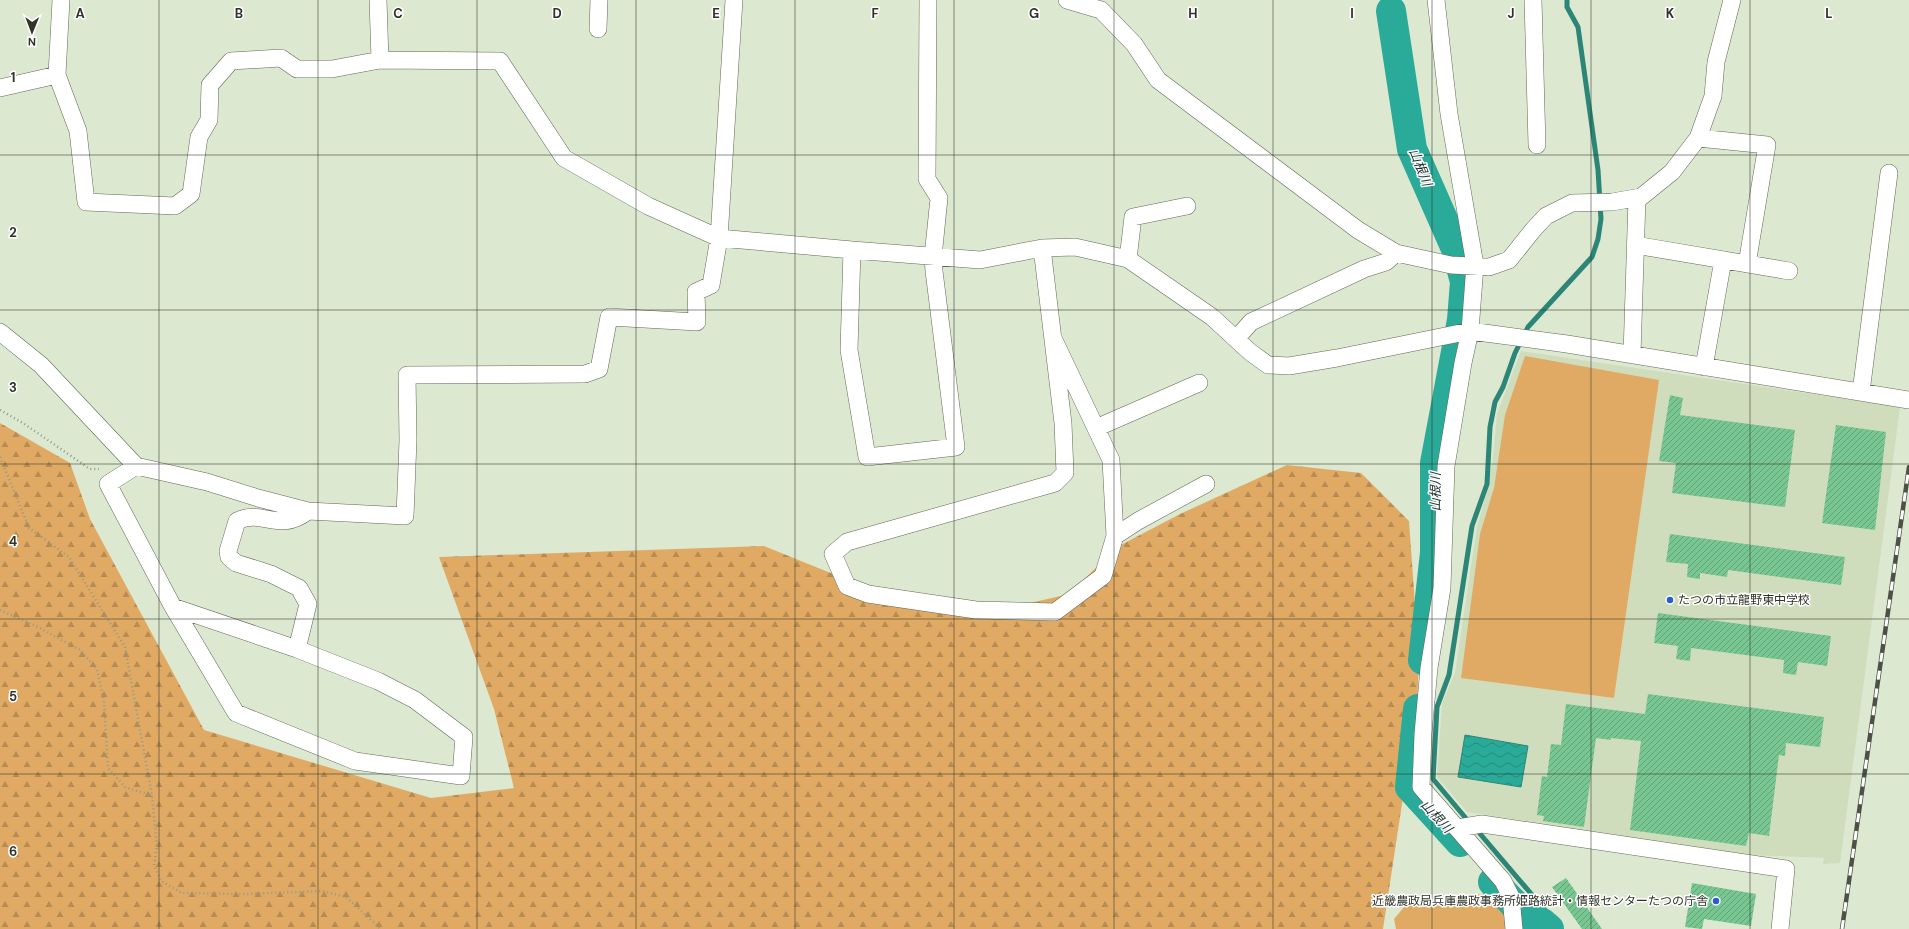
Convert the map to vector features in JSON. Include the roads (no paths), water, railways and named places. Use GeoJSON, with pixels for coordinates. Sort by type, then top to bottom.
{"type":"FeatureCollection","features":[{"type":"Feature","properties":{"kind":"street"},"geometry":{"type":"LineString","coordinates":[[61,0],[57,75],[78,131],[86,202],[175,206],[191,194],[199,137],[209,120],[210,85],[231,61],[280,58],[297,69],[332,69],[380,60],[500,61],[564,158],[648,206],[719,238],[980,260],[1042,248],[1075,247],[1128,259],[1212,317],[1268,365],[1289,366],[1470,331],[1632,355],[1909,400]]}},
{"type":"Feature","properties":{"kind":"street"},"geometry":{"type":"LineString","coordinates":[[378,0],[380,60]]}},
{"type":"Feature","properties":{"kind":"street"},"geometry":{"type":"LineString","coordinates":[[598,29],[599,0]]}},
{"type":"Feature","properties":{"kind":"street"},"geometry":{"type":"LineString","coordinates":[[0,332],[41,366],[136,466],[207,482],[258,498],[308,511],[405,516],[408,440],[407,375],[585,374],[599,369],[609,317],[697,322],[696,292],[711,285],[719,238],[734,0]]}},
{"type":"Feature","properties":{"kind":"street"},"geometry":{"type":"LineString","coordinates":[[852,250],[849,350],[867,457],[956,447],[933,257],[939,198],[926,180],[928,0]]}},
{"type":"Feature","properties":{"kind":"street"},"geometry":{"type":"LineString","coordinates":[[1067,0],[1101,10],[1134,44],[1158,80],[1358,230],[1396,253],[1464,265],[1489,267],[1509,260],[1546,216],[1572,203],[1612,202],[1641,197],[1672,172],[1698,138],[1713,96],[1716,62],[1732,0]]}},
{"type":"Feature","properties":{"kind":"street"},"geometry":{"type":"LineString","coordinates":[[1436,0],[1449,114],[1470,331],[1463,363],[1446,466],[1442,588],[1429,668],[1423,734],[1421,787],[1503,881],[1511,897],[1514,929]]}},
{"type":"Feature","properties":{"kind":"street"},"geometry":{"type":"LineString","coordinates":[[1533,0],[1537,145]]}},
{"type":"Feature","properties":{"kind":"street"},"geometry":{"type":"LineString","coordinates":[[0,88],[57,75]]}},
{"type":"Feature","properties":{"kind":"street"},"geometry":{"type":"LineString","coordinates":[[1698,138],[1768,145],[1747,264]]}},
{"type":"Feature","properties":{"kind":"street"},"geometry":{"type":"LineString","coordinates":[[1861,392],[1889,173]]}},
{"type":"Feature","properties":{"kind":"street"},"geometry":{"type":"LineString","coordinates":[[1632,355],[1637,198]]}},
{"type":"Feature","properties":{"kind":"street"},"geometry":{"type":"LineString","coordinates":[[1128,259],[1133,216],[1187,206]]}},
{"type":"Feature","properties":{"kind":"street"},"geometry":{"type":"LineString","coordinates":[[1635,245],[1789,271]]}},
{"type":"Feature","properties":{"kind":"street"},"geometry":{"type":"LineString","coordinates":[[1042,248],[1063,424],[1064,473],[1055,483],[847,542],[833,554],[847,586],[868,594],[976,610],[1055,612],[1103,576],[1115,536],[1111,460],[1053,338]]}},
{"type":"Feature","properties":{"kind":"street"},"geometry":{"type":"LineString","coordinates":[[1236,339],[1252,322],[1364,269],[1386,262],[1396,253]]}},
{"type":"Feature","properties":{"kind":"street"},"geometry":{"type":"LineString","coordinates":[[1704,367],[1723,260]]}},
{"type":"Feature","properties":{"kind":"street"},"geometry":{"type":"LineString","coordinates":[[1096,428],[1200,383]]}},
{"type":"Feature","properties":{"kind":"street"},"geometry":{"type":"LineString","coordinates":[[136,466],[108,484],[173,607],[236,713],[355,761],[461,776],[464,737],[415,700],[378,681],[297,650],[173,607]]}},
{"type":"Feature","properties":{"kind":"street"},"geometry":{"type":"LineString","coordinates":[[1115,536],[1138,521],[1206,484]]}},
{"type":"Feature","properties":{"kind":"street"},"geometry":{"type":"LineString","coordinates":[[297,650],[308,604],[299,588],[271,574],[236,563],[229,557],[228,550],[237,521],[246,516],[281,522],[297,519],[308,511]]}},
{"type":"Feature","properties":{"kind":"street"},"geometry":{"type":"LineString","coordinates":[[1458,828],[1482,824],[1786,869],[1780,929]]}},
{"type":"Feature","properties":{"kind":"water"},"geometry":{"type":"Polygon","coordinates":[[[1465,735],[1528,746],[1521,787],[1458,777],[1465,735]]]}},
{"type":"Feature","properties":{"kind":"waterway"},"geometry":{"type":"LineString","coordinates":[[1469,822],[1433,779],[1437,707],[1449,675],[1472,526],[1487,484],[1490,427],[1495,402],[1503,387],[1515,353],[1528,327],[1592,257],[1598,239],[1601,219],[1598,170],[1578,27],[1567,7],[1567,0]]}},
{"type":"Feature","properties":{"kind":"waterway","name":"山根川"},"geometry":{"type":"LineString","coordinates":[[1391,11],[1412,149],[1457,251],[1465,282],[1462,320],[1435,463],[1435,553],[1423,660]]}},
{"type":"Feature","properties":{"kind":"waterway","name":"山根川"},"geometry":{"type":"LineString","coordinates":[[1418,709],[1410,787],[1460,842]]}},
{"type":"Feature","properties":{"kind":"waterway"},"geometry":{"type":"LineString","coordinates":[[1476,829],[1561,929]]}},
{"type":"Feature","properties":{"kind":"waterway","name":"山根川"},"geometry":{"type":"LineString","coordinates":[[1493,882],[1523,913],[1542,923],[1549,929]]}},
{"type":"Feature","properties":{"kind":"railway"},"geometry":{"type":"LineString","coordinates":[[1842,929],[1909,467]]}},
{"type":"Feature","properties":{"kind":"place","name":"たつの市立龍野東中学校"},"geometry":{"type":"Point","coordinates":[1670,600]}},
{"type":"Feature","properties":{"kind":"place","name":"近畿農政局兵庫農政事務所姫路統計・情報センターたつの庁舎"},"geometry":{"type":"Point","coordinates":[1716,901]}}]}
